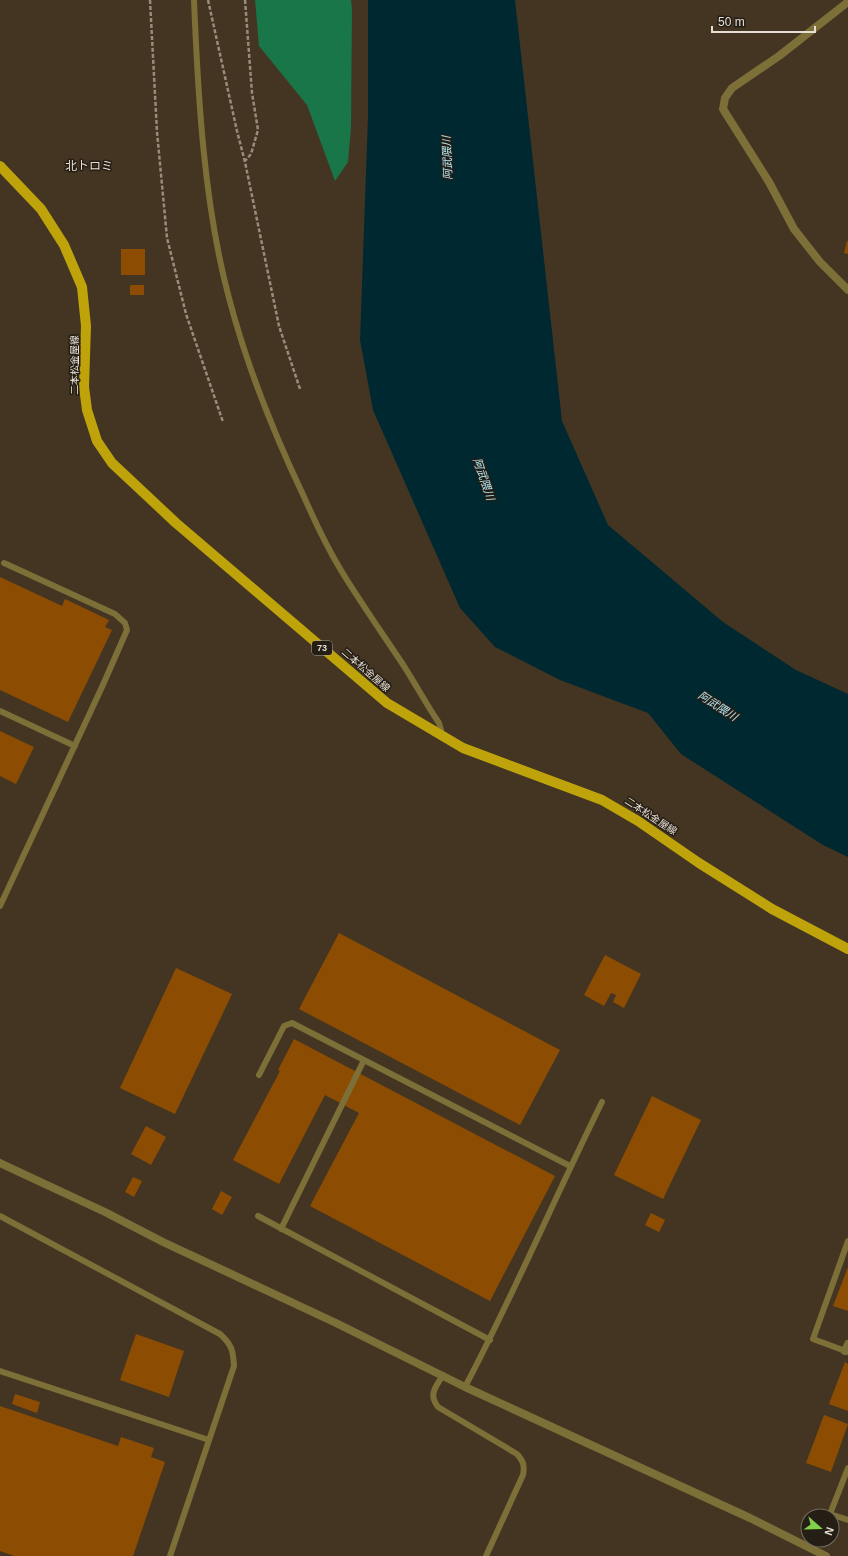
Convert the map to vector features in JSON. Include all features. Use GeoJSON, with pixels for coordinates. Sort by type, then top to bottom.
{"type":"FeatureCollection","features":[{"type":"Feature","properties":{"kind":"main road","name":"二本松金屋線"},"geometry":{"type":"LineString","coordinates":[[0,166],[41,209],[64,245],[82,287],[86,326],[84,387],[87,410],[97,441],[112,463],[176,523],[387,703],[463,748],[602,800],[638,821],[699,864],[772,910],[848,948]]}},
{"type":"Feature","properties":{"kind":"street"},"geometry":{"type":"LineString","coordinates":[[848,2],[779,56],[732,88],[725,98],[723,109],[769,182],[794,229],[820,262],[848,290]]}},
{"type":"Feature","properties":{"kind":"street"},"geometry":{"type":"LineString","coordinates":[[0,1163],[105,1212],[163,1242],[336,1323],[465,1387],[782,1534],[826,1556]]}},
{"type":"Feature","properties":{"kind":"lane"},"geometry":{"type":"LineString","coordinates":[[194,0],[207,179],[216,235],[229,297],[246,356],[270,421],[319,528],[342,571],[439,723],[441,735]]}},
{"type":"Feature","properties":{"kind":"lane"},"geometry":{"type":"LineString","coordinates":[[0,906],[75,746],[127,630],[125,622],[115,614],[4,563]]}},
{"type":"Feature","properties":{"kind":"lane"},"geometry":{"type":"LineString","coordinates":[[0,711],[75,746]]}},
{"type":"Feature","properties":{"kind":"lane"},"geometry":{"type":"LineString","coordinates":[[259,1075],[284,1026],[292,1023],[570,1166]]}},
{"type":"Feature","properties":{"kind":"lane"},"geometry":{"type":"LineString","coordinates":[[281,1229],[364,1060]]}},
{"type":"Feature","properties":{"kind":"lane"},"geometry":{"type":"LineString","coordinates":[[465,1387],[490,1340],[570,1166],[602,1102]]}},
{"type":"Feature","properties":{"kind":"lane"},"geometry":{"type":"LineString","coordinates":[[0,1216],[220,1334],[228,1341],[233,1350],[234,1366],[170,1556]]}},
{"type":"Feature","properties":{"kind":"lane"},"geometry":{"type":"LineString","coordinates":[[258,1216],[490,1340]]}},
{"type":"Feature","properties":{"kind":"lane"},"geometry":{"type":"LineString","coordinates":[[847,1349],[812,1339],[848,1241]]}},
{"type":"Feature","properties":{"kind":"lane"},"geometry":{"type":"LineString","coordinates":[[0,1371],[209,1440]]}},
{"type":"Feature","properties":{"kind":"lane"},"geometry":{"type":"LineString","coordinates":[[443,1376],[433,1393],[433,1400],[438,1407],[517,1454],[524,1462],[522,1475],[486,1556]]}},
{"type":"Feature","properties":{"kind":"lane"},"geometry":{"type":"LineString","coordinates":[[848,1468],[830,1514],[848,1520]]}},
{"type":"Feature","properties":{"kind":"path"},"geometry":{"type":"LineString","coordinates":[[150,0],[157,132],[168,238],[186,314],[223,422]]}},
{"type":"Feature","properties":{"kind":"path"},"geometry":{"type":"LineString","coordinates":[[208,0],[245,162],[278,326],[300,389]]}},
{"type":"Feature","properties":{"kind":"path"},"geometry":{"type":"LineString","coordinates":[[245,0],[252,93],[258,130],[251,154],[245,162]]}},
{"type":"Feature","properties":{"kind":"green space"},"geometry":{"type":"Polygon","coordinates":[[[255,0],[351,0],[351,128],[348,162],[335,181],[307,105],[259,46],[255,0]]]}},
{"type":"Feature","properties":{"kind":"water","name":"阿武隈川"},"geometry":{"type":"Polygon","coordinates":[[[368,0],[515,0],[562,421],[608,525],[723,622],[796,670],[848,694],[848,857],[823,845],[681,754],[648,713],[560,680],[495,647],[460,608],[373,410],[360,340],[368,117],[368,0]]]}},
{"type":"Feature","properties":{"kind":"building"},"geometry":{"type":"Polygon","coordinates":[[[848,241],[848,254],[844,253],[848,241]]]}},
{"type":"Feature","properties":{"kind":"building"},"geometry":{"type":"Polygon","coordinates":[[[121,249],[145,249],[145,275],[121,275],[121,249]]]}},
{"type":"Feature","properties":{"kind":"building"},"geometry":{"type":"Polygon","coordinates":[[[130,285],[144,285],[144,295],[130,295],[130,285]]]}},
{"type":"Feature","properties":{"kind":"building"},"geometry":{"type":"Polygon","coordinates":[[[0,577],[62,606],[65,599],[109,620],[105,627],[112,630],[68,722],[0,690],[0,577]]]}},
{"type":"Feature","properties":{"kind":"building"},"geometry":{"type":"Polygon","coordinates":[[[0,731],[34,747],[16,784],[0,776],[0,731]]]}},
{"type":"Feature","properties":{"kind":"building"},"geometry":{"type":"Polygon","coordinates":[[[339,933],[560,1050],[520,1125],[299,1009],[339,933]]]}},
{"type":"Feature","properties":{"kind":"building"},"geometry":{"type":"Polygon","coordinates":[[[605,955],[641,974],[624,1008],[613,1002],[616,995],[611,993],[604,1006],[584,995],[605,955]]]}},
{"type":"Feature","properties":{"kind":"building"},"geometry":{"type":"Polygon","coordinates":[[[176,968],[232,994],[175,1114],[120,1088],[176,968]]]}},
{"type":"Feature","properties":{"kind":"building"},"geometry":{"type":"Polygon","coordinates":[[[294,1039],[555,1176],[490,1301],[310,1206],[359,1113],[325,1095],[279,1184],[233,1160],[280,1071],[278,1070],[294,1039]]]}},
{"type":"Feature","properties":{"kind":"building"},"geometry":{"type":"Polygon","coordinates":[[[652,1096],[701,1120],[663,1199],[614,1175],[652,1096]]]}},
{"type":"Feature","properties":{"kind":"building"},"geometry":{"type":"Polygon","coordinates":[[[146,1126],[166,1137],[151,1165],[131,1154],[146,1126]]]}},
{"type":"Feature","properties":{"kind":"building"},"geometry":{"type":"Polygon","coordinates":[[[133,1177],[142,1181],[134,1197],[125,1192],[133,1177]]]}},
{"type":"Feature","properties":{"kind":"building"},"geometry":{"type":"Polygon","coordinates":[[[221,1191],[232,1197],[222,1215],[212,1209],[221,1191]]]}},
{"type":"Feature","properties":{"kind":"building"},"geometry":{"type":"Polygon","coordinates":[[[651,1213],[665,1220],[659,1232],[645,1225],[651,1213]]]}},
{"type":"Feature","properties":{"kind":"building"},"geometry":{"type":"Polygon","coordinates":[[[848,1267],[848,1311],[833,1306],[848,1267]]]}},
{"type":"Feature","properties":{"kind":"building"},"geometry":{"type":"Polygon","coordinates":[[[136,1334],[184,1351],[169,1397],[120,1380],[136,1334]]]}},
{"type":"Feature","properties":{"kind":"building"},"geometry":{"type":"Polygon","coordinates":[[[845,1362],[848,1364],[848,1411],[829,1404],[845,1362]]]}},
{"type":"Feature","properties":{"kind":"building"},"geometry":{"type":"Polygon","coordinates":[[[15,1394],[40,1402],[37,1413],[12,1404],[15,1394]]]}},
{"type":"Feature","properties":{"kind":"building"},"geometry":{"type":"Polygon","coordinates":[[[0,1406],[118,1446],[121,1437],[154,1448],[151,1457],[165,1462],[133,1556],[14,1556],[0,1551],[0,1406]]]}},
{"type":"Feature","properties":{"kind":"building"},"geometry":{"type":"Polygon","coordinates":[[[824,1415],[848,1424],[831,1472],[806,1463],[824,1415]]]}},
{"type":"Feature","properties":{"kind":"district","name":"北トロミ"},"geometry":{"type":"Point","coordinates":[89,166]}}]}
